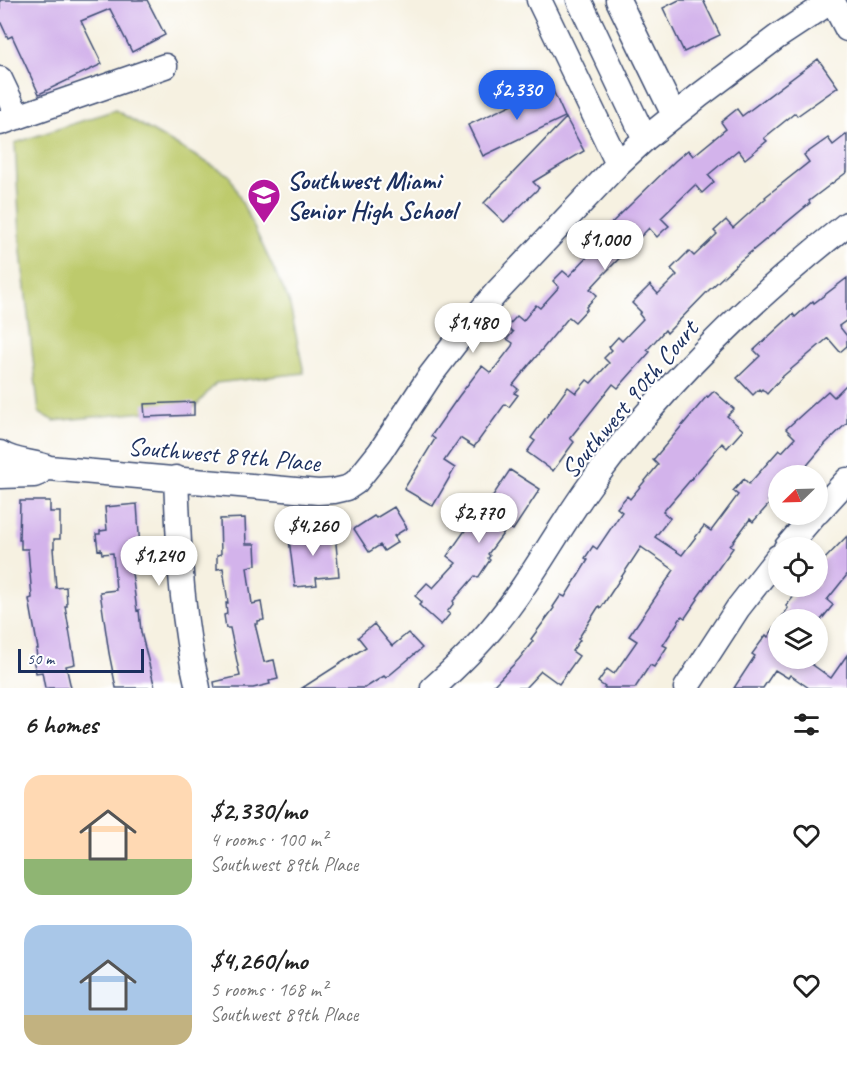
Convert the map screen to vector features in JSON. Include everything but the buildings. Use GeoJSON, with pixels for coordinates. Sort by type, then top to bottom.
{"type":"FeatureCollection","features":[{"type":"Feature","properties":{"kind":"street"},"geometry":{"type":"LineString","coordinates":[[539,0],[618,164]]}},
{"type":"Feature","properties":{"kind":"street"},"geometry":{"type":"LineString","coordinates":[[579,0],[645,139]]}},
{"type":"Feature","properties":{"kind":"street"},"geometry":{"type":"LineString","coordinates":[[618,0],[674,115]]}},
{"type":"Feature","properties":{"kind":"street"},"geometry":{"type":"LineString","coordinates":[[833,0],[847,29]]}},
{"type":"Feature","properties":{"kind":"street","name":"Southwest 89th Place"},"geometry":{"type":"LineString","coordinates":[[0,453],[7,458],[38,463],[49,468],[318,492],[341,490],[356,482],[380,452],[430,376],[473,320],[618,164],[674,115],[777,37],[833,0]]}},
{"type":"Feature","properties":{"kind":"street"},"geometry":{"type":"LineString","coordinates":[[0,79],[9,120],[165,66]]}},
{"type":"Feature","properties":{"kind":"street","name":"Southwest 90th Court"},"geometry":{"type":"LineString","coordinates":[[433,688],[469,654],[494,626],[592,482],[641,420],[739,315],[847,224]]}},
{"type":"Feature","properties":{"kind":"street","name":"Southwest 89th Place"},"geometry":{"type":"LineString","coordinates":[[0,476],[34,475],[49,468]]}},
{"type":"Feature","properties":{"kind":"street"},"geometry":{"type":"LineString","coordinates":[[176,478],[179,574],[198,688]]}},
{"type":"Feature","properties":{"kind":"street"},"geometry":{"type":"LineString","coordinates":[[828,500],[847,480]]}},
{"type":"Feature","properties":{"kind":"street"},"geometry":{"type":"LineString","coordinates":[[795,537],[806,525]]}},
{"type":"Feature","properties":{"kind":"street"},"geometry":{"type":"LineString","coordinates":[[686,688],[738,608],[768,570]]}},
{"type":"Feature","properties":{"kind":"green space"},"geometry":{"type":"Polygon","coordinates":[[[115,110],[229,175],[289,301],[304,373],[216,383],[195,407],[54,421],[39,413],[21,252],[15,143],[115,110]]]}},
{"type":"Feature","properties":{"kind":"place","name":"Southwest Miami Senior High School"},"geometry":{"type":"Point","coordinates":[264,224]}}]}
